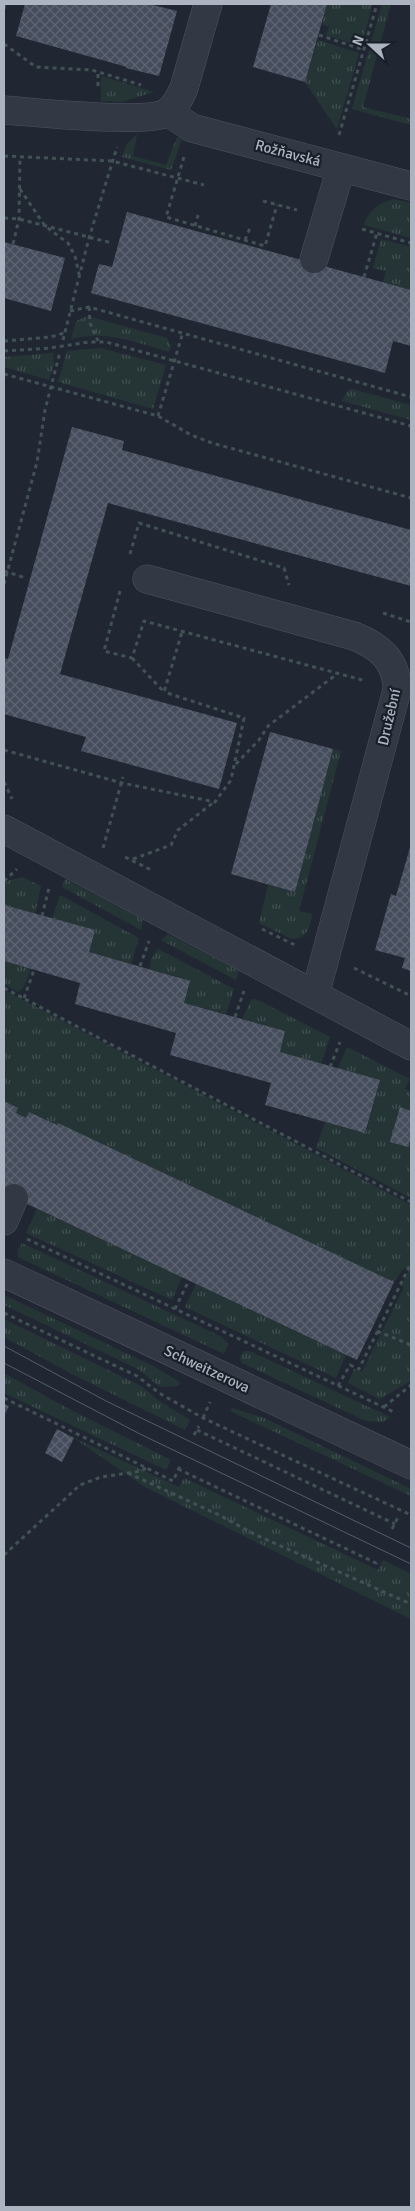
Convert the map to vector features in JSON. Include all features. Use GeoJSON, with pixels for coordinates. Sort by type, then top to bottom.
{"type":"FeatureCollection","features":[{"type":"Feature","properties":{"kind":"street"},"geometry":{"type":"LineString","coordinates":[[4,110],[124,117],[154,116],[168,112],[180,99],[208,4]]}},
{"type":"Feature","properties":{"kind":"street","name":"Rožňavská"},"geometry":{"type":"LineString","coordinates":[[168,112],[192,128],[411,186]]}},
{"type":"Feature","properties":{"kind":"street"},"geometry":{"type":"LineString","coordinates":[[314,260],[335,166]]}},
{"type":"Feature","properties":{"kind":"street","name":"Družební"},"geometry":{"type":"LineString","coordinates":[[137,571],[370,642],[381,650],[394,668],[397,678],[397,690],[315,995]]}},
{"type":"Feature","properties":{"kind":"street"},"geometry":{"type":"LineString","coordinates":[[4,829],[411,1046]]}},
{"type":"Feature","properties":{"kind":"street","name":"Schweitzerova"},"geometry":{"type":"LineString","coordinates":[[4,1273],[408,1455]]}},
{"type":"Feature","properties":{"kind":"path"},"geometry":{"type":"LineString","coordinates":[[4,9],[5,4]]}},
{"type":"Feature","properties":{"kind":"path"},"geometry":{"type":"LineString","coordinates":[[335,166],[377,4]]}},
{"type":"Feature","properties":{"kind":"path"},"geometry":{"type":"LineString","coordinates":[[319,36],[364,50]]}},
{"type":"Feature","properties":{"kind":"path"},"geometry":{"type":"LineString","coordinates":[[4,44],[36,67],[92,70],[149,87]]}},
{"type":"Feature","properties":{"kind":"path"},"geometry":{"type":"LineString","coordinates":[[63,340],[89,238],[112,161],[123,132],[124,117]]}},
{"type":"Feature","properties":{"kind":"path"},"geometry":{"type":"LineString","coordinates":[[4,156],[112,161],[204,185]]}},
{"type":"Feature","properties":{"kind":"path"},"geometry":{"type":"LineString","coordinates":[[14,244],[18,219],[20,157]]}},
{"type":"Feature","properties":{"kind":"path"},"geometry":{"type":"LineString","coordinates":[[178,177],[166,217],[265,246],[276,204]]}},
{"type":"Feature","properties":{"kind":"path"},"geometry":{"type":"LineString","coordinates":[[20,189],[45,226],[68,243],[75,256],[79,276]]}},
{"type":"Feature","properties":{"kind":"path"},"geometry":{"type":"LineString","coordinates":[[263,201],[302,211]]}},
{"type":"Feature","properties":{"kind":"path"},"geometry":{"type":"LineString","coordinates":[[195,226],[198,214]]}},
{"type":"Feature","properties":{"kind":"path"},"geometry":{"type":"LineString","coordinates":[[4,218],[18,219],[112,243]]}},
{"type":"Feature","properties":{"kind":"path"},"geometry":{"type":"LineString","coordinates":[[246,240],[250,228]]}},
{"type":"Feature","properties":{"kind":"path"},"geometry":{"type":"LineString","coordinates":[[362,229],[411,242]]}},
{"type":"Feature","properties":{"kind":"path"},"geometry":{"type":"LineString","coordinates":[[364,277],[377,233]]}},
{"type":"Feature","properties":{"kind":"path"},"geometry":{"type":"LineString","coordinates":[[70,311],[89,307],[411,397]]}},
{"type":"Feature","properties":{"kind":"path"},"geometry":{"type":"LineString","coordinates":[[89,307],[90,323],[98,341]]}},
{"type":"Feature","properties":{"kind":"path"},"geometry":{"type":"LineString","coordinates":[[158,416],[183,332]]}},
{"type":"Feature","properties":{"kind":"path"},"geometry":{"type":"LineString","coordinates":[[4,341],[51,337],[64,333]]}},
{"type":"Feature","properties":{"kind":"path"},"geometry":{"type":"LineString","coordinates":[[4,351],[98,341],[175,360],[411,426]]}},
{"type":"Feature","properties":{"kind":"path"},"geometry":{"type":"LineString","coordinates":[[4,584],[5,572],[37,462],[45,410],[60,352]]}},
{"type":"Feature","properties":{"kind":"path"},"geometry":{"type":"LineString","coordinates":[[4,374],[158,416],[212,443],[411,497]]}},
{"type":"Feature","properties":{"kind":"path"},"geometry":{"type":"LineString","coordinates":[[137,571],[139,524],[284,568],[289,586],[298,588]]}},
{"type":"Feature","properties":{"kind":"path"},"geometry":{"type":"LineString","coordinates":[[5,572],[26,578]]}},
{"type":"Feature","properties":{"kind":"path"},"geometry":{"type":"LineString","coordinates":[[120,588],[104,651],[132,658],[164,692],[244,718],[236,764],[231,780],[215,802],[178,830],[171,844],[132,860]]}},
{"type":"Feature","properties":{"kind":"path"},"geometry":{"type":"LineString","coordinates":[[374,611],[411,622]]}},
{"type":"Feature","properties":{"kind":"path"},"geometry":{"type":"LineString","coordinates":[[132,658],[144,622],[338,674],[268,726],[259,740],[236,764]]}},
{"type":"Feature","properties":{"kind":"path"},"geometry":{"type":"LineString","coordinates":[[164,692],[182,632]]}},
{"type":"Feature","properties":{"kind":"path"},"geometry":{"type":"LineString","coordinates":[[4,750],[122,783],[215,802]]}},
{"type":"Feature","properties":{"kind":"path"},"geometry":{"type":"LineString","coordinates":[[102,853],[123,777]]}},
{"type":"Feature","properties":{"kind":"path"},"geometry":{"type":"LineString","coordinates":[[4,881],[18,869]]}},
{"type":"Feature","properties":{"kind":"path"},"geometry":{"type":"LineString","coordinates":[[42,916],[50,885]]}},
{"type":"Feature","properties":{"kind":"path"},"geometry":{"type":"LineString","coordinates":[[140,966],[150,938]]}},
{"type":"Feature","properties":{"kind":"path"},"geometry":{"type":"LineString","coordinates":[[353,967],[411,996]]}},
{"type":"Feature","properties":{"kind":"path"},"geometry":{"type":"LineString","coordinates":[[24,998],[34,970]]}},
{"type":"Feature","properties":{"kind":"path"},"geometry":{"type":"LineString","coordinates":[[4,988],[411,1202]]}},
{"type":"Feature","properties":{"kind":"path"},"geometry":{"type":"LineString","coordinates":[[235,1017],[246,988]]}},
{"type":"Feature","properties":{"kind":"path"},"geometry":{"type":"LineString","coordinates":[[330,1067],[341,1039]]}},
{"type":"Feature","properties":{"kind":"path"},"geometry":{"type":"LineString","coordinates":[[13,1219],[175,1309],[396,1413]]}},
{"type":"Feature","properties":{"kind":"path"},"geometry":{"type":"LineString","coordinates":[[338,1386],[350,1365],[359,1369],[411,1263]]}},
{"type":"Feature","properties":{"kind":"path"},"geometry":{"type":"LineString","coordinates":[[175,1309],[189,1280]]}},
{"type":"Feature","properties":{"kind":"path"},"geometry":{"type":"LineString","coordinates":[[4,1313],[137,1376],[159,1393],[203,1418],[411,1515]]}},
{"type":"Feature","properties":{"kind":"path"},"geometry":{"type":"LineString","coordinates":[[377,1331],[411,1346]]}},
{"type":"Feature","properties":{"kind":"path"},"geometry":{"type":"LineString","coordinates":[[384,1407],[411,1385]]}},
{"type":"Feature","properties":{"kind":"path"},"geometry":{"type":"LineString","coordinates":[[4,1398],[173,1481],[181,1464]]}},
{"type":"Feature","properties":{"kind":"path"},"geometry":{"type":"LineString","coordinates":[[203,1418],[211,1399]]}},
{"type":"Feature","properties":{"kind":"path"},"geometry":{"type":"LineString","coordinates":[[194,1434],[199,1426]]}},
{"type":"Feature","properties":{"kind":"path"},"geometry":{"type":"LineString","coordinates":[[197,1430],[394,1524]]}},
{"type":"Feature","properties":{"kind":"path"},"geometry":{"type":"LineString","coordinates":[[4,1555],[80,1485],[102,1477],[147,1468]]}},
{"type":"Feature","properties":{"kind":"path"},"geometry":{"type":"LineString","coordinates":[[178,1469],[376,1563],[378,1559]]}},
{"type":"Feature","properties":{"kind":"path"},"geometry":{"type":"LineString","coordinates":[[128,1473],[219,1515],[256,1535],[411,1604]]}},
{"type":"Feature","properties":{"kind":"path"},"geometry":{"type":"LineString","coordinates":[[392,1529],[398,1517]]}},
{"type":"Feature","properties":{"kind":"green space"},"geometry":{"type":"Polygon","coordinates":[[[327,4],[373,4],[361,46],[326,35],[329,27],[322,24],[327,4]]]}},
{"type":"Feature","properties":{"kind":"green space"},"geometry":{"type":"Polygon","coordinates":[[[382,4],[391,4],[363,107],[411,119],[411,125],[352,109],[382,4]]]}},
{"type":"Feature","properties":{"kind":"green space"},"geometry":{"type":"Polygon","coordinates":[[[318,40],[359,53],[337,129],[305,82],[318,40]]]}},
{"type":"Feature","properties":{"kind":"green space"},"geometry":{"type":"Polygon","coordinates":[[[101,76],[154,92],[121,102],[101,101],[101,76]]]}},
{"type":"Feature","properties":{"kind":"green space"},"geometry":{"type":"Polygon","coordinates":[[[137,134],[133,156],[166,165],[177,137],[182,139],[171,170],[122,157],[127,144],[137,134]]]}},
{"type":"Feature","properties":{"kind":"green space"},"geometry":{"type":"Polygon","coordinates":[[[393,199],[411,203],[411,238],[364,225],[375,208],[393,199]]]}},
{"type":"Feature","properties":{"kind":"green space"},"geometry":{"type":"Polygon","coordinates":[[[381,239],[411,247],[411,290],[383,282],[386,271],[373,268],[381,239]]]}},
{"type":"Feature","properties":{"kind":"green space"},"geometry":{"type":"Polygon","coordinates":[[[87,316],[167,338],[171,346],[169,352],[121,338],[97,336],[71,339],[76,321],[87,316]]]}},
{"type":"Feature","properties":{"kind":"green space"},"geometry":{"type":"Polygon","coordinates":[[[100,348],[166,365],[153,409],[58,382],[67,351],[100,348]]]}},
{"type":"Feature","properties":{"kind":"green space"},"geometry":{"type":"Polygon","coordinates":[[[53,353],[54,365],[49,380],[4,367],[4,357],[53,353]]]}},
{"type":"Feature","properties":{"kind":"green space"},"geometry":{"type":"Polygon","coordinates":[[[352,389],[411,405],[411,420],[342,401],[347,391],[352,389]]]}},
{"type":"Feature","properties":{"kind":"green space"},"geometry":{"type":"Polygon","coordinates":[[[333,749],[341,751],[299,911],[312,914],[311,919],[307,932],[297,939],[292,939],[259,923],[268,885],[295,892],[333,749]]]}},
{"type":"Feature","properties":{"kind":"green space"},"geometry":{"type":"Polygon","coordinates":[[[22,877],[41,886],[35,914],[4,905],[4,885],[7,881],[22,877]]]}},
{"type":"Feature","properties":{"kind":"green space"},"geometry":{"type":"Polygon","coordinates":[[[65,879],[143,920],[141,930],[62,887],[65,879]]]}},
{"type":"Feature","properties":{"kind":"green space"},"geometry":{"type":"Polygon","coordinates":[[[60,895],[139,938],[131,964],[89,952],[52,919],[60,895]]]}},
{"type":"Feature","properties":{"kind":"green space"},"geometry":{"type":"Polygon","coordinates":[[[168,934],[239,971],[236,980],[161,940],[168,934]]]}},
{"type":"Feature","properties":{"kind":"green space"},"geometry":{"type":"Polygon","coordinates":[[[158,949],[234,989],[226,1014],[184,1003],[190,981],[150,969],[151,959],[158,949]]]}},
{"type":"Feature","properties":{"kind":"green space"},"geometry":{"type":"Polygon","coordinates":[[[4,961],[31,969],[23,988],[18,992],[4,984],[4,961]]]}},
{"type":"Feature","properties":{"kind":"green space"},"geometry":{"type":"Polygon","coordinates":[[[4,990],[411,1205],[411,1381],[380,1399],[348,1383],[354,1369],[362,1372],[404,1287],[401,1286],[409,1270],[408,1268],[403,1269],[394,1282],[58,1123],[57,1125],[29,1112],[26,1118],[16,1113],[18,1108],[4,1101],[4,990]]]}},
{"type":"Feature","properties":{"kind":"green space"},"geometry":{"type":"Polygon","coordinates":[[[252,999],[258,1000],[330,1037],[321,1064],[280,1052],[285,1031],[242,1019],[252,999]]]}},
{"type":"Feature","properties":{"kind":"green space"},"geometry":{"type":"Polygon","coordinates":[[[347,1047],[410,1079],[405,1089],[411,1091],[411,1198],[316,1148],[325,1122],[366,1132],[380,1081],[338,1069],[347,1047]]]}},
{"type":"Feature","properties":{"kind":"green space"},"geometry":{"type":"Polygon","coordinates":[[[37,1209],[182,1277],[172,1300],[26,1233],[37,1209]]]}},
{"type":"Feature","properties":{"kind":"green space"},"geometry":{"type":"Polygon","coordinates":[[[22,1243],[222,1337],[228,1344],[224,1354],[18,1257],[18,1250],[22,1243]]]}},
{"type":"Feature","properties":{"kind":"green space"},"geometry":{"type":"Polygon","coordinates":[[[196,1284],[346,1355],[336,1378],[185,1307],[196,1284]]]}},
{"type":"Feature","properties":{"kind":"green space"},"geometry":{"type":"Polygon","coordinates":[[[4,1295],[153,1366],[180,1382],[179,1386],[160,1387],[138,1369],[4,1305],[4,1295]]]}},
{"type":"Feature","properties":{"kind":"green space"},"geometry":{"type":"Polygon","coordinates":[[[4,1319],[141,1386],[158,1400],[190,1420],[185,1430],[74,1375],[4,1337],[4,1319]]]}},
{"type":"Feature","properties":{"kind":"green space"},"geometry":{"type":"Polygon","coordinates":[[[247,1351],[390,1417],[383,1422],[366,1421],[242,1363],[240,1359],[243,1352],[247,1351]]]}},
{"type":"Feature","properties":{"kind":"green space"},"geometry":{"type":"Polygon","coordinates":[[[4,1373],[67,1408],[171,1460],[166,1470],[4,1393],[4,1373]]]}},
{"type":"Feature","properties":{"kind":"green space"},"geometry":{"type":"Polygon","coordinates":[[[232,1408],[264,1418],[411,1489],[411,1496],[230,1411],[232,1408]]]}},
{"type":"Feature","properties":{"kind":"green space"},"geometry":{"type":"Polygon","coordinates":[[[74,1438],[179,1487],[184,1478],[378,1570],[383,1560],[411,1574],[411,1619],[145,1487],[74,1438]]]}},
{"type":"Feature","properties":{"kind":"building"},"geometry":{"type":"Polygon","coordinates":[[[25,4],[149,4],[177,11],[159,76],[16,36],[25,4]]]}},
{"type":"Feature","properties":{"kind":"building"},"geometry":{"type":"Polygon","coordinates":[[[271,4],[327,4],[305,82],[253,67],[271,4]]]}},
{"type":"Feature","properties":{"kind":"building"},"geometry":{"type":"Polygon","coordinates":[[[127,212],[411,290],[411,346],[393,341],[385,373],[91,293],[99,264],[112,267],[127,212]]]}},
{"type":"Feature","properties":{"kind":"building"},"geometry":{"type":"Polygon","coordinates":[[[4,242],[65,258],[51,311],[4,298],[4,242]]]}},
{"type":"Feature","properties":{"kind":"building"},"geometry":{"type":"Polygon","coordinates":[[[72,427],[124,441],[122,450],[411,530],[411,586],[108,503],[60,674],[237,723],[219,789],[81,751],[86,737],[4,714],[4,658],[8,659],[72,427]]]}},
{"type":"Feature","properties":{"kind":"building"},"geometry":{"type":"Polygon","coordinates":[[[270,732],[333,749],[295,892],[231,874],[270,732]]]}},
{"type":"Feature","properties":{"kind":"building"},"geometry":{"type":"Polygon","coordinates":[[[411,844],[411,971],[402,968],[405,958],[375,950],[391,894],[396,896],[411,844]]]}},
{"type":"Feature","properties":{"kind":"building"},"geometry":{"type":"Polygon","coordinates":[[[4,905],[95,930],[89,952],[190,981],[184,1003],[285,1031],[280,1052],[380,1080],[365,1133],[265,1105],[271,1083],[170,1055],[176,1033],[75,1004],[80,983],[4,961],[4,905]]]}},
{"type":"Feature","properties":{"kind":"building"},"geometry":{"type":"Polygon","coordinates":[[[4,1101],[18,1108],[16,1113],[26,1118],[29,1112],[57,1125],[58,1123],[394,1282],[357,1360],[4,1193],[4,1101]]]}},
{"type":"Feature","properties":{"kind":"building"},"geometry":{"type":"Polygon","coordinates":[[[400,1107],[411,1111],[411,1136],[408,1147],[390,1142],[400,1107]]]}},
{"type":"Feature","properties":{"kind":"building"},"geometry":{"type":"Polygon","coordinates":[[[4,1404],[9,1406],[4,1416],[4,1404]]]}},
{"type":"Feature","properties":{"kind":"building"},"geometry":{"type":"Polygon","coordinates":[[[57,1429],[74,1438],[62,1462],[45,1453],[57,1429]]]}},
{"type":"Feature","properties":{"kind":"tram line"},"geometry":{"type":"LineString","coordinates":[[4,1346],[106,1401],[411,1548]]}},
{"type":"Feature","properties":{"kind":"tram line"},"geometry":{"type":"LineString","coordinates":[[4,1363],[142,1435],[411,1564]]}}]}
